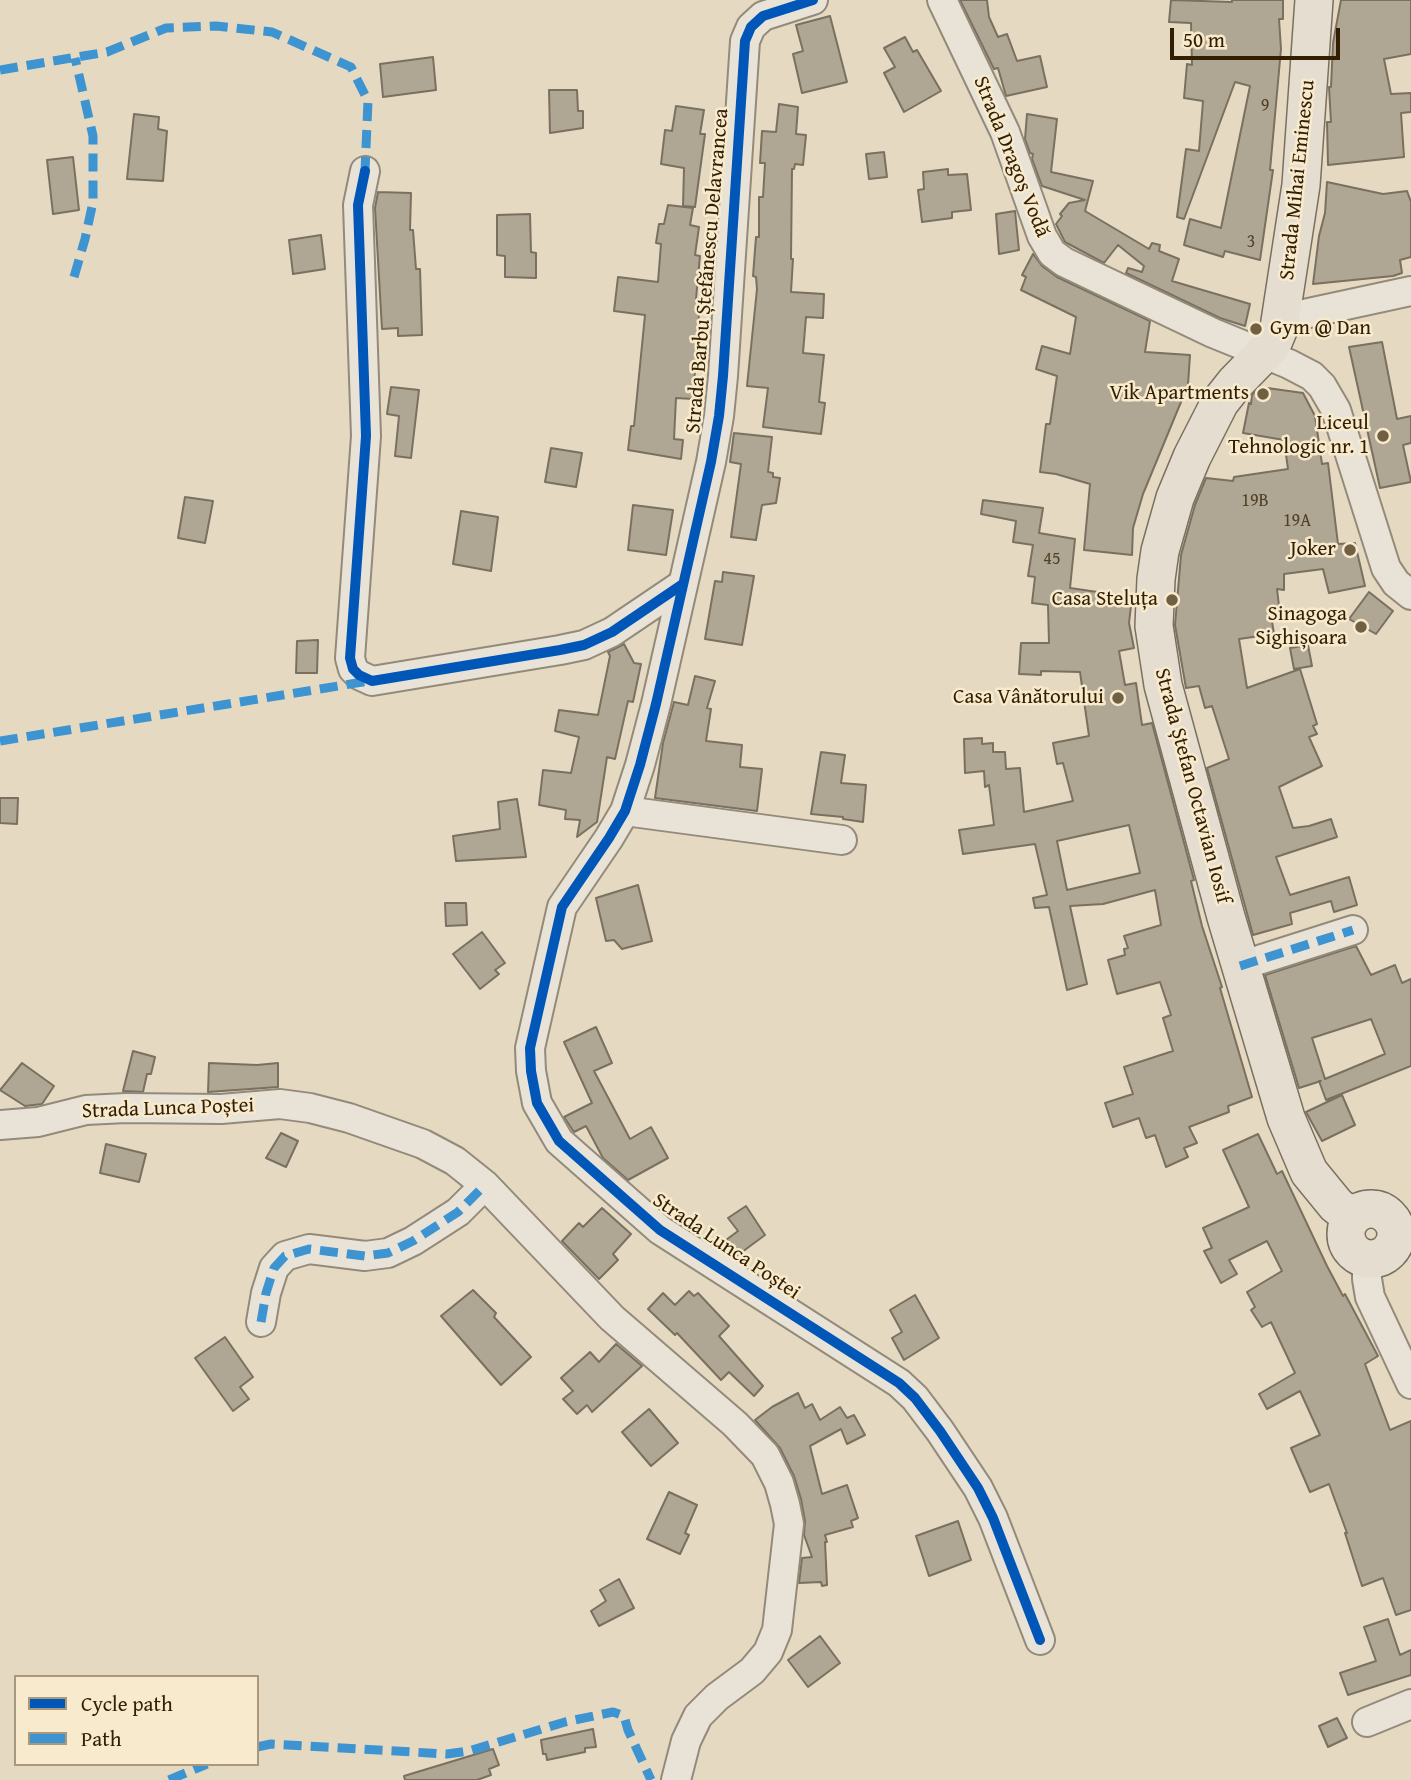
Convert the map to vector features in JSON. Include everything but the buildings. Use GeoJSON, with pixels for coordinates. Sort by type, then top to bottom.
{"type":"FeatureCollection","features":[{"type":"Feature","properties":{"kind":"main road","name":"Strada Mihai Eminescu"},"geometry":{"type":"LineString","coordinates":[[1265,355],[1277,337],[1281,319],[1304,158],[1314,0]]}},
{"type":"Feature","properties":{"kind":"main road","name":"Strada Ștefan Octavian Iosif"},"geometry":{"type":"LineString","coordinates":[[1265,355],[1245,371],[1220,402],[1192,457],[1167,525],[1157,569],[1154,604],[1157,649],[1163,685],[1275,1083],[1297,1146],[1322,1190],[1352,1218]]}},
{"type":"Feature","properties":{"kind":"main road"},"geometry":{"type":"LineString","coordinates":[[1365,1210],[1380,1210],[1404,1235],[1384,1255],[1367,1258],[1359,1256],[1348,1243],[1347,1226],[1352,1218],[1365,1210]]}},
{"type":"Feature","properties":{"kind":"street","name":"Strada Barbu Ștefănescu Delavrancea"},"geometry":{"type":"LineString","coordinates":[[625,811],[656,704],[719,416],[745,41],[751,27],[763,16],[813,0]]}},
{"type":"Feature","properties":{"kind":"street","name":"Strada Dragoș Vodă"},"geometry":{"type":"LineString","coordinates":[[942,0],[1005,132],[1042,236],[1052,253],[1076,268],[1213,334],[1290,364],[1312,376],[1336,410],[1382,559],[1396,583],[1411,595]]}},
{"type":"Feature","properties":{"kind":"street"},"geometry":{"type":"LineString","coordinates":[[365,171],[358,205],[366,436],[350,657],[353,669],[372,681],[584,645],[612,632],[683,584]]}},
{"type":"Feature","properties":{"kind":"street"},"geometry":{"type":"LineString","coordinates":[[1281,319],[1411,291]]}},
{"type":"Feature","properties":{"kind":"street"},"geometry":{"type":"LineString","coordinates":[[625,811],[842,840]]}},
{"type":"Feature","properties":{"kind":"street","name":"Strada Lunca Poștei"},"geometry":{"type":"LineString","coordinates":[[625,811],[562,907],[530,1048],[537,1103],[559,1141],[660,1230],[899,1383],[915,1398],[970,1476],[993,1518],[1040,1640]]}},
{"type":"Feature","properties":{"kind":"street"},"geometry":{"type":"LineString","coordinates":[[1240,966],[1353,930]]}},
{"type":"Feature","properties":{"kind":"street","name":"Strada Lunca Poștei"},"geometry":{"type":"LineString","coordinates":[[0,1125],[38,1122],[86,1110],[221,1110],[280,1104],[349,1118],[403,1136],[455,1161],[485,1185],[612,1318],[735,1423],[765,1455],[779,1482],[789,1524],[777,1630],[768,1652],[752,1671],[717,1697],[698,1716],[686,1741],[676,1780]]}},
{"type":"Feature","properties":{"kind":"street"},"geometry":{"type":"LineString","coordinates":[[261,1322],[265,1293],[274,1268],[285,1256],[309,1249],[365,1256],[388,1253],[413,1241],[458,1212],[485,1185]]}},
{"type":"Feature","properties":{"kind":"street"},"geometry":{"type":"LineString","coordinates":[[1367,1258],[1370,1297],[1411,1384]]}},
{"type":"Feature","properties":{"kind":"street"},"geometry":{"type":"LineString","coordinates":[[1367,1722],[1411,1703]]}},
{"type":"Feature","properties":{"kind":"marked path"},"geometry":{"type":"LineString","coordinates":[[0,70],[107,52],[166,28],[216,26],[272,32],[351,67],[368,101],[365,171]]}},
{"type":"Feature","properties":{"kind":"marked path"},"geometry":{"type":"LineString","coordinates":[[74,277],[93,202],[93,136],[75,58]]}},
{"type":"Feature","properties":{"kind":"marked path"},"geometry":{"type":"LineString","coordinates":[[0,741],[369,681]]}},
{"type":"Feature","properties":{"kind":"marked path"},"geometry":{"type":"LineString","coordinates":[[1240,966],[1353,930]]}},
{"type":"Feature","properties":{"kind":"marked path"},"geometry":{"type":"LineString","coordinates":[[261,1322],[274,1268],[285,1256],[309,1249],[365,1256],[388,1253],[413,1241],[458,1212],[485,1185]]}},
{"type":"Feature","properties":{"kind":"marked path"},"geometry":{"type":"LineString","coordinates":[[259,1747],[271,1744],[447,1754],[469,1751],[565,1722],[613,1712],[624,1716],[651,1780]]}},
{"type":"Feature","properties":{"kind":"marked path"},"geometry":{"type":"LineString","coordinates":[[169,1780],[202,1766]]}},
{"type":"Feature","properties":{"kind":"cycle path"},"geometry":{"type":"LineString","coordinates":[[813,0],[763,16],[751,27],[745,41],[723,376],[711,462],[640,765],[625,811],[562,907],[530,1048],[531,1071],[537,1103],[559,1141],[660,1230],[899,1383],[915,1398],[978,1488],[993,1518],[1040,1640]]}},
{"type":"Feature","properties":{"kind":"cycle path"},"geometry":{"type":"LineString","coordinates":[[365,171],[358,205],[366,436],[350,658],[353,669],[372,681],[584,645],[612,632],[683,584]]}},
{"type":"Feature","properties":{"kind":"place","name":"Gym @ Dan"},"geometry":{"type":"Point","coordinates":[1256,329]}},
{"type":"Feature","properties":{"kind":"place","name":"Vik Apartments"},"geometry":{"type":"Point","coordinates":[1263,394]}},
{"type":"Feature","properties":{"kind":"place","name":"Liceul Tehnologic nr. 1"},"geometry":{"type":"Point","coordinates":[1383,436]}},
{"type":"Feature","properties":{"kind":"place","name":"Joker"},"geometry":{"type":"Point","coordinates":[1350,550]}},
{"type":"Feature","properties":{"kind":"place","name":"Casa Steluța"},"geometry":{"type":"Point","coordinates":[1172,600]}},
{"type":"Feature","properties":{"kind":"place","name":"Sinagoga Sighișoara"},"geometry":{"type":"Point","coordinates":[1361,627]}},
{"type":"Feature","properties":{"kind":"place","name":"Casa Vânătorului"},"geometry":{"type":"Point","coordinates":[1118,698]}}]}
